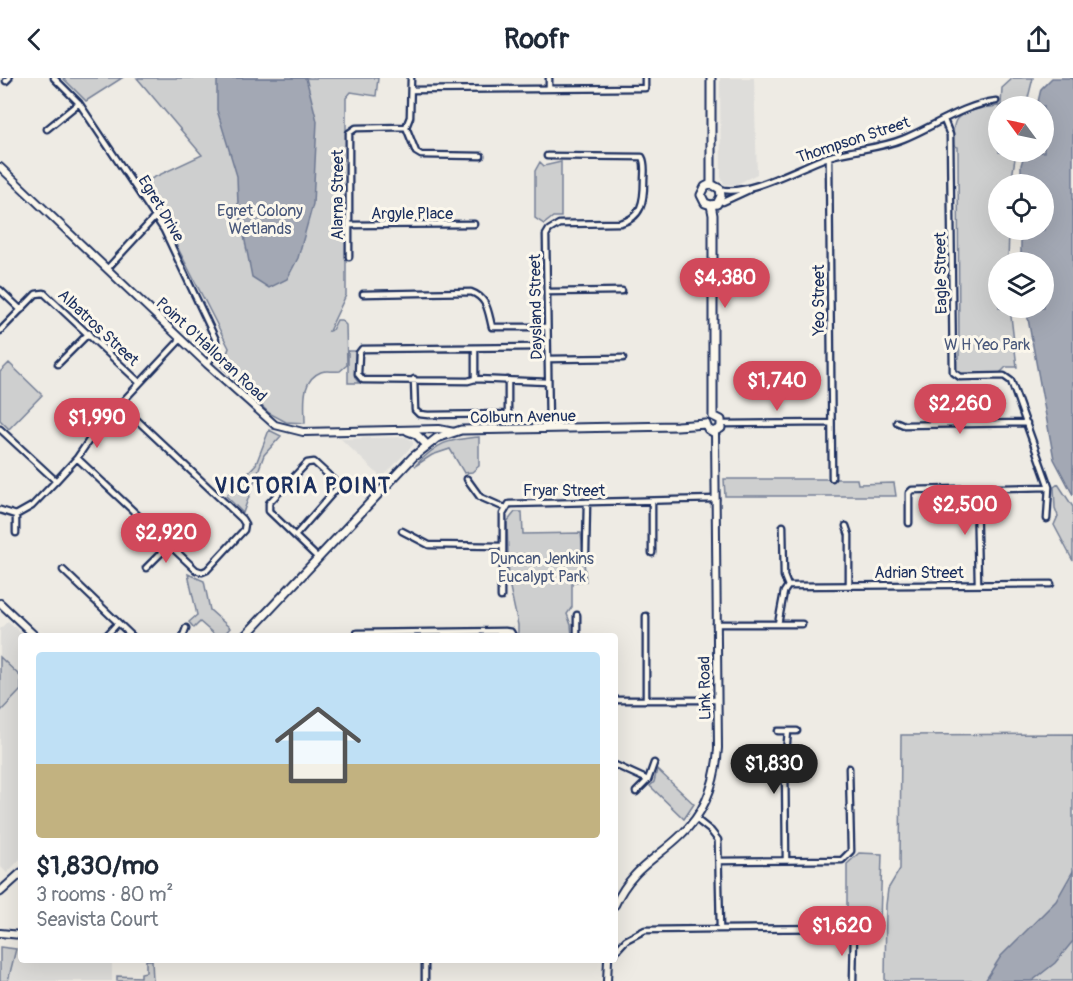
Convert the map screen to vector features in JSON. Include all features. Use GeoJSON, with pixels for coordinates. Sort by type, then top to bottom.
{"type":"FeatureCollection","features":[{"type":"Feature","properties":{"kind":"main road"},"geometry":{"type":"LineString","coordinates":[[711,78],[711,184]]}},
{"type":"Feature","properties":{"kind":"main road"},"geometry":{"type":"LineString","coordinates":[[711,184],[720,189],[722,196],[720,201],[711,205],[705,203],[701,195],[703,189],[711,184]]}},
{"type":"Feature","properties":{"kind":"main road"},"geometry":{"type":"LineString","coordinates":[[711,205],[713,215],[713,416]]}},
{"type":"Feature","properties":{"kind":"main road"},"geometry":{"type":"LineString","coordinates":[[713,416],[720,418],[723,424],[720,430],[715,432],[710,431],[706,424],[713,416]]}},
{"type":"Feature","properties":{"kind":"main road","name":"Colburn Avenue"},"geometry":{"type":"LineString","coordinates":[[248,633],[426,445],[437,438],[454,432],[706,424]]}},
{"type":"Feature","properties":{"kind":"main road"},"geometry":{"type":"LineString","coordinates":[[408,431],[416,434],[426,445]]}},
{"type":"Feature","properties":{"kind":"main road"},"geometry":{"type":"LineString","coordinates":[[0,892],[18,876]]}},
{"type":"Feature","properties":{"kind":"main road"},"geometry":{"type":"LineString","coordinates":[[0,899],[18,876]]}},
{"type":"Feature","properties":{"kind":"street","name":"Egret Drive"},"geometry":{"type":"LineString","coordinates":[[54,78],[79,103],[164,230],[216,340],[216,352],[207,364]]}},
{"type":"Feature","properties":{"kind":"street"},"geometry":{"type":"LineString","coordinates":[[411,78],[410,117],[406,127],[416,152],[421,155],[482,156]]}},
{"type":"Feature","properties":{"kind":"street"},"geometry":{"type":"LineString","coordinates":[[549,78],[549,89]]}},
{"type":"Feature","properties":{"kind":"street"},"geometry":{"type":"LineString","coordinates":[[411,90],[645,88],[645,78]]}},
{"type":"Feature","properties":{"kind":"street","name":"Thompson Street"},"geometry":{"type":"LineString","coordinates":[[720,201],[723,202],[751,188],[829,157],[882,146],[988,102]]}},
{"type":"Feature","properties":{"kind":"street"},"geometry":{"type":"LineString","coordinates":[[47,129],[79,103]]}},
{"type":"Feature","properties":{"kind":"street","name":"Eagle Street"},"geometry":{"type":"LineString","coordinates":[[944,120],[950,135],[953,372],[960,377],[1007,377],[1011,381],[1026,423]]}},
{"type":"Feature","properties":{"kind":"street","name":"Alarna Street"},"geometry":{"type":"LineString","coordinates":[[349,257],[349,133],[356,128],[406,127]]}},
{"type":"Feature","properties":{"kind":"street","name":"Daysland Street"},"geometry":{"type":"LineString","coordinates":[[547,156],[642,157],[644,161],[644,198],[639,211],[633,218],[620,224],[559,224],[549,230],[546,235],[549,429]]}},
{"type":"Feature","properties":{"kind":"street","name":"Yeo Street"},"geometry":{"type":"LineString","coordinates":[[829,157],[832,478]]}},
{"type":"Feature","properties":{"kind":"street","name":"Point O'Halloran Road"},"geometry":{"type":"LineString","coordinates":[[0,166],[267,420],[283,428],[303,432],[439,429],[454,432]]}},
{"type":"Feature","properties":{"kind":"street","name":"Thompson Street"},"geometry":{"type":"LineString","coordinates":[[720,189],[729,192],[751,188]]}},
{"type":"Feature","properties":{"kind":"street"},"geometry":{"type":"LineString","coordinates":[[107,269],[156,217]]}},
{"type":"Feature","properties":{"kind":"street","name":"Argyle Place"},"geometry":{"type":"LineString","coordinates":[[349,225],[474,224]]}},
{"type":"Feature","properties":{"kind":"street"},"geometry":{"type":"LineString","coordinates":[[0,290],[21,310],[0,331]]}},
{"type":"Feature","properties":{"kind":"street"},"geometry":{"type":"LineString","coordinates":[[547,292],[622,291]]}},
{"type":"Feature","properties":{"kind":"street","name":"Albatros Street"},"geometry":{"type":"LineString","coordinates":[[21,310],[40,292],[44,293],[140,383]]}},
{"type":"Feature","properties":{"kind":"street"},"geometry":{"type":"LineString","coordinates":[[363,294],[471,292],[486,303],[492,327],[547,327]]}},
{"type":"Feature","properties":{"kind":"street"},"geometry":{"type":"LineString","coordinates":[[58,364],[89,333]]}},
{"type":"Feature","properties":{"kind":"street"},"geometry":{"type":"LineString","coordinates":[[0,510],[16,515],[32,506],[77,458],[96,430],[181,339]]}},
{"type":"Feature","properties":{"kind":"street"},"geometry":{"type":"LineString","coordinates":[[537,347],[360,350],[358,374],[363,380],[548,381]]}},
{"type":"Feature","properties":{"kind":"street"},"geometry":{"type":"LineString","coordinates":[[475,348],[475,379]]}},
{"type":"Feature","properties":{"kind":"street"},"geometry":{"type":"LineString","coordinates":[[548,359],[623,358]]}},
{"type":"Feature","properties":{"kind":"street"},"geometry":{"type":"LineString","coordinates":[[414,379],[415,410],[420,414],[428,415],[506,414],[508,412],[508,380]]}},
{"type":"Feature","properties":{"kind":"street"},"geometry":{"type":"LineString","coordinates":[[77,458],[196,570],[202,572],[207,570],[244,530],[245,524],[238,516],[120,404]]}},
{"type":"Feature","properties":{"kind":"street"},"geometry":{"type":"LineString","coordinates":[[897,422],[904,424],[1026,423],[1049,487],[1047,519]]}},
{"type":"Feature","properties":{"kind":"street"},"geometry":{"type":"LineString","coordinates":[[723,424],[831,423]]}},
{"type":"Feature","properties":{"kind":"street"},"geometry":{"type":"LineString","coordinates":[[0,429],[56,481]]}},
{"type":"Feature","properties":{"kind":"street","name":"Link Road"},"geometry":{"type":"LineString","coordinates":[[618,900],[638,870],[682,835],[696,819],[705,803],[715,775],[718,748],[715,432]]}},
{"type":"Feature","properties":{"kind":"street"},"geometry":{"type":"LineString","coordinates":[[295,536],[338,487],[337,483],[314,462],[307,463],[269,502],[268,507],[269,511],[295,536],[318,558]]}},
{"type":"Feature","properties":{"kind":"street"},"geometry":{"type":"LineString","coordinates":[[467,479],[480,497],[504,508]]}},
{"type":"Feature","properties":{"kind":"street"},"geometry":{"type":"LineString","coordinates":[[909,523],[909,492],[912,489],[1049,487]]}},
{"type":"Feature","properties":{"kind":"street"},"geometry":{"type":"LineString","coordinates":[[976,489],[978,584]]}},
{"type":"Feature","properties":{"kind":"street","name":"Fryar Street"},"geometry":{"type":"LineString","coordinates":[[501,597],[504,508],[513,503],[716,499]]}},
{"type":"Feature","properties":{"kind":"street"},"geometry":{"type":"LineString","coordinates":[[586,552],[587,502]]}},
{"type":"Feature","properties":{"kind":"street"},"geometry":{"type":"LineString","coordinates":[[652,502],[652,553]]}},
{"type":"Feature","properties":{"kind":"street"},"geometry":{"type":"LineString","coordinates":[[16,515],[16,533]]}},
{"type":"Feature","properties":{"kind":"street"},"geometry":{"type":"LineString","coordinates":[[778,624],[784,592],[788,586],[784,576],[783,525]]}},
{"type":"Feature","properties":{"kind":"street"},"geometry":{"type":"LineString","coordinates":[[846,526],[849,535],[849,585]]}},
{"type":"Feature","properties":{"kind":"street"},"geometry":{"type":"LineString","coordinates":[[402,531],[429,545],[503,546]]}},
{"type":"Feature","properties":{"kind":"street"},"geometry":{"type":"LineString","coordinates":[[146,568],[169,545]]}},
{"type":"Feature","properties":{"kind":"street"},"geometry":{"type":"LineString","coordinates":[[63,570],[129,633]]}},
{"type":"Feature","properties":{"kind":"street","name":"Adrian Street"},"geometry":{"type":"LineString","coordinates":[[788,586],[1050,584]]}},
{"type":"Feature","properties":{"kind":"street"},"geometry":{"type":"LineString","coordinates":[[0,603],[32,633]]}},
{"type":"Feature","properties":{"kind":"street"},"geometry":{"type":"LineString","coordinates":[[577,615],[577,633]]}},
{"type":"Feature","properties":{"kind":"street"},"geometry":{"type":"LineString","coordinates":[[646,616],[646,699]]}},
{"type":"Feature","properties":{"kind":"street"},"geometry":{"type":"LineString","coordinates":[[109,633],[118,623]]}},
{"type":"Feature","properties":{"kind":"street"},"geometry":{"type":"LineString","coordinates":[[716,624],[802,624]]}},
{"type":"Feature","properties":{"kind":"street"},"geometry":{"type":"LineString","coordinates":[[184,633],[186,628]]}},
{"type":"Feature","properties":{"kind":"street"},"geometry":{"type":"LineString","coordinates":[[618,700],[717,700]]}},
{"type":"Feature","properties":{"kind":"street"},"geometry":{"type":"LineString","coordinates":[[778,731],[797,731]]}},
{"type":"Feature","properties":{"kind":"street"},"geometry":{"type":"LineString","coordinates":[[786,860],[785,764],[788,731]]}},
{"type":"Feature","properties":{"kind":"street"},"geometry":{"type":"LineString","coordinates":[[636,792],[648,780],[654,763]]}},
{"type":"Feature","properties":{"kind":"street"},"geometry":{"type":"LineString","coordinates":[[618,766],[648,780]]}},
{"type":"Feature","properties":{"kind":"street"},"geometry":{"type":"LineString","coordinates":[[719,861],[842,860],[851,851],[849,768]]}},
{"type":"Feature","properties":{"kind":"street"},"geometry":{"type":"LineString","coordinates":[[696,819],[718,840],[720,929]]}},
{"type":"Feature","properties":{"kind":"street"},"geometry":{"type":"LineString","coordinates":[[618,949],[626,940],[645,930],[847,928],[854,933]]}},
{"type":"Feature","properties":{"kind":"street"},"geometry":{"type":"LineString","coordinates":[[854,933],[872,928]]}},
{"type":"Feature","properties":{"kind":"street"},"geometry":{"type":"LineString","coordinates":[[853,981],[854,933]]}},
{"type":"Feature","properties":{"kind":"street"},"geometry":{"type":"LineString","coordinates":[[0,935],[18,935]]}},
{"type":"Feature","properties":{"kind":"street"},"geometry":{"type":"LineString","coordinates":[[425,963],[425,981]]}},
{"type":"Feature","properties":{"kind":"street"},"geometry":{"type":"LineString","coordinates":[[607,981],[608,963]]}},
{"type":"Feature","properties":{"kind":"shaded area"},"geometry":{"type":"Polygon","coordinates":[[[223,78],[306,78],[317,121],[313,204],[298,258],[287,279],[269,288],[252,277],[238,205],[237,176],[217,110],[217,80],[223,78]]]}},
{"type":"Feature","properties":{"kind":"shaded area"},"geometry":{"type":"Polygon","coordinates":[[[720,78],[754,78],[757,174],[735,185],[724,184],[721,177],[720,78]]]}},
{"type":"Feature","properties":{"kind":"shaded area"},"geometry":{"type":"Polygon","coordinates":[[[1052,78],[1073,78],[1073,495],[1054,459],[1028,318],[1054,318],[1054,252],[1021,252],[1021,240],[1054,240],[1054,174],[1021,174],[1022,162],[1054,162],[1054,96],[1039,96],[1041,89],[1052,78]]]}},
{"type":"Feature","properties":{"kind":"shaded area"},"geometry":{"type":"Polygon","coordinates":[[[406,437],[413,442],[413,445],[382,478],[341,439],[406,437]]]}},
{"type":"Feature","properties":{"kind":"shaded area"},"geometry":{"type":"Polygon","coordinates":[[[8,621],[21,633],[18,633],[18,861],[7,873],[0,866],[0,629],[8,621]]]}},
{"type":"Feature","properties":{"kind":"shaded area"},"geometry":{"type":"Polygon","coordinates":[[[1073,871],[1073,941],[1055,963],[1032,981],[985,981],[1001,956],[1056,901],[1073,871]]]}},
{"type":"Feature","properties":{"kind":"shaded area"},"geometry":{"type":"Polygon","coordinates":[[[16,949],[18,949],[18,963],[112,963],[112,981],[8,981],[16,949]]]}},
{"type":"Feature","properties":{"kind":"green space"},"geometry":{"type":"Polygon","coordinates":[[[63,78],[122,78],[86,101],[63,78]]]}},
{"type":"Feature","properties":{"kind":"green space","name":"Egret Colony Wetlands"},"geometry":{"type":"Polygon","coordinates":[[[137,78],[378,78],[376,96],[351,92],[346,98],[346,295],[329,331],[332,330],[337,320],[341,320],[346,325],[347,365],[340,371],[321,372],[310,381],[305,394],[305,423],[286,422],[269,413],[222,367],[229,348],[144,182],[202,155],[137,78]]]}},
{"type":"Feature","properties":{"kind":"green space","name":"W H Yeo Park"},"geometry":{"type":"Polygon","coordinates":[[[1013,78],[1033,78],[1028,96],[1002,96],[1002,88],[1013,78]]]}},
{"type":"Feature","properties":{"kind":"green space","name":"W H Yeo Park"},"geometry":{"type":"Polygon","coordinates":[[[988,107],[988,162],[1014,162],[1013,174],[988,174],[988,240],[1009,240],[1008,252],[988,252],[988,318],[1011,318],[1017,367],[1006,367],[1000,373],[963,374],[956,369],[956,359],[959,358],[958,147],[953,146],[953,129],[960,116],[988,107]]]}},
{"type":"Feature","properties":{"kind":"green space"},"geometry":{"type":"Polygon","coordinates":[[[540,162],[544,166],[561,162],[561,217],[553,217],[544,224],[535,218],[535,171],[540,162]]]}},
{"type":"Feature","properties":{"kind":"green space"},"geometry":{"type":"Polygon","coordinates":[[[348,351],[355,351],[355,378],[359,383],[348,383],[348,351]]]}},
{"type":"Feature","properties":{"kind":"green space"},"geometry":{"type":"Polygon","coordinates":[[[9,363],[42,395],[9,429],[0,420],[0,372],[9,363]]]}},
{"type":"Feature","properties":{"kind":"green space"},"geometry":{"type":"Polygon","coordinates":[[[269,430],[281,436],[264,455],[243,513],[226,496],[256,464],[269,430]]]}},
{"type":"Feature","properties":{"kind":"green space"},"geometry":{"type":"Polygon","coordinates":[[[479,437],[479,466],[472,472],[464,473],[450,449],[432,455],[415,466],[443,444],[458,439],[479,437]]]}},
{"type":"Feature","properties":{"kind":"green space"},"geometry":{"type":"Polygon","coordinates":[[[724,479],[857,479],[858,484],[894,483],[896,496],[725,496],[724,479]]]}},
{"type":"Feature","properties":{"kind":"green space"},"geometry":{"type":"Polygon","coordinates":[[[1058,484],[1073,507],[1073,561],[1054,525],[1058,516],[1055,508],[1054,487],[1058,484]]]}},
{"type":"Feature","properties":{"kind":"green space","name":"Duncan Jenkins Eucalypt Park"},"geometry":{"type":"Polygon","coordinates":[[[515,512],[522,512],[523,534],[581,533],[586,581],[572,582],[572,607],[567,614],[572,633],[518,633],[509,583],[507,522],[515,512]]]}},
{"type":"Feature","properties":{"kind":"green space"},"geometry":{"type":"Polygon","coordinates":[[[188,574],[204,581],[210,610],[230,628],[226,633],[213,633],[200,622],[194,628],[189,622],[197,615],[188,574]]]}},
{"type":"Feature","properties":{"kind":"green space"},"geometry":{"type":"Polygon","coordinates":[[[0,657],[18,674],[18,693],[0,712],[0,657]]]}},
{"type":"Feature","properties":{"kind":"green space"},"geometry":{"type":"Polygon","coordinates":[[[1073,734],[1073,981],[885,981],[888,889],[900,869],[901,735],[1073,734]]]}},
{"type":"Feature","properties":{"kind":"green space"},"geometry":{"type":"Polygon","coordinates":[[[657,769],[694,804],[684,819],[650,786],[654,782],[657,769]]]}},
{"type":"Feature","properties":{"kind":"green space"},"geometry":{"type":"Polygon","coordinates":[[[859,853],[882,854],[880,923],[847,922],[847,864],[859,853]]]}},
{"type":"Feature","properties":{"kind":"green space"},"geometry":{"type":"Polygon","coordinates":[[[0,947],[16,949],[8,981],[0,981],[0,947]]]}},
{"type":"Feature","properties":{"kind":"green space"},"geometry":{"type":"Polygon","coordinates":[[[146,963],[152,963],[153,981],[117,981],[117,976],[141,977],[141,973],[146,972],[146,963]]]}},
{"type":"Feature","properties":{"kind":"district","name":"VICTORIA POINT"},"geometry":{"type":"Point","coordinates":[303,485]}}]}
